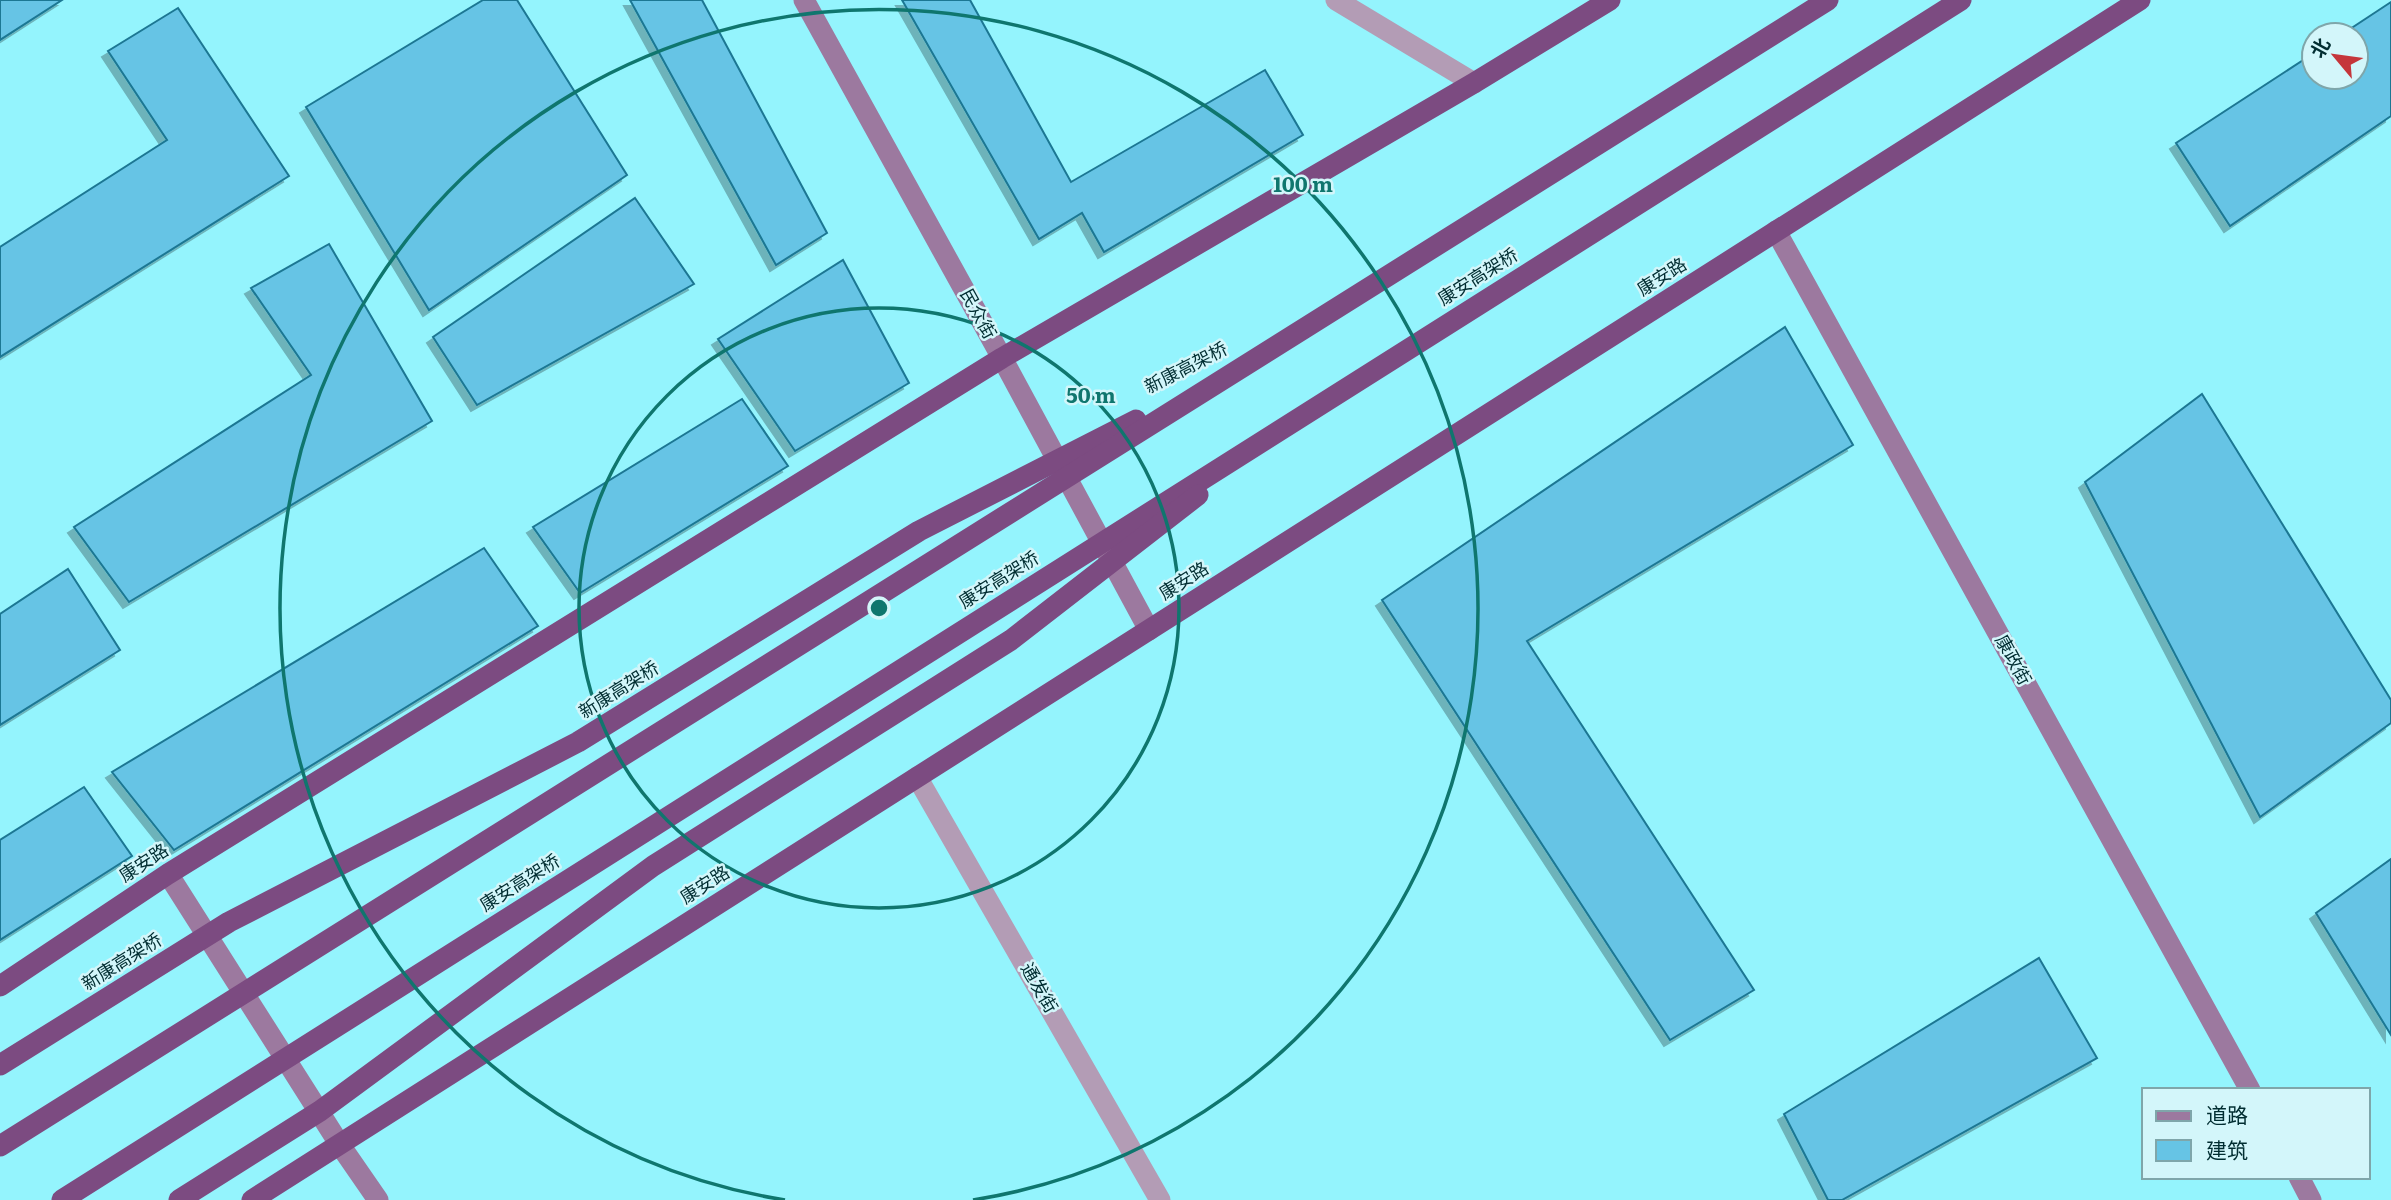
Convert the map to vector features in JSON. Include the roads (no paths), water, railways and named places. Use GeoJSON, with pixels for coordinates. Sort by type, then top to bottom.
{"type":"FeatureCollection","features":[{"type":"Feature","properties":{"kind":"highway","name":"康安路"},"geometry":{"type":"LineString","coordinates":[[0,986],[168,874],[1002,358],[1474,83],[1610,0]]}},
{"type":"Feature","properties":{"kind":"highway"},"geometry":{"type":"LineString","coordinates":[[0,1146],[1828,0]]}},
{"type":"Feature","properties":{"kind":"highway","name":"康安高架桥"},"geometry":{"type":"LineString","coordinates":[[62,1200],[1961,0]]}},
{"type":"Feature","properties":{"kind":"highway","name":"康安路"},"geometry":{"type":"LineString","coordinates":[[252,1200],[2140,0]]}},
{"type":"Feature","properties":{"kind":"highway","name":"新康高架桥"},"geometry":{"type":"LineString","coordinates":[[0,1065],[229,922],[578,742],[919,531],[1262,355]]}},
{"type":"Feature","properties":{"kind":"highway"},"geometry":{"type":"LineString","coordinates":[[178,1200],[320,1111],[653,866],[1011,640],[1299,416]]}},
{"type":"Feature","properties":{"kind":"street","name":"民众街"},"geometry":{"type":"LineString","coordinates":[[804,0],[1149,630]]}},
{"type":"Feature","properties":{"kind":"street"},"geometry":{"type":"LineString","coordinates":[[1336,0],[1474,83]]}},
{"type":"Feature","properties":{"kind":"street","name":"康政街"},"geometry":{"type":"LineString","coordinates":[[1776,231],[2249,1088]]}},
{"type":"Feature","properties":{"kind":"street","name":"通发街"},"geometry":{"type":"LineString","coordinates":[[917,777],[1160,1200]]}},
{"type":"Feature","properties":{"kind":"street"},"geometry":{"type":"LineString","coordinates":[[168,874],[378,1200]]}},
{"type":"Feature","properties":{"kind":"street"},"geometry":{"type":"LineString","coordinates":[[2299,1179],[2311,1200]]}}]}
